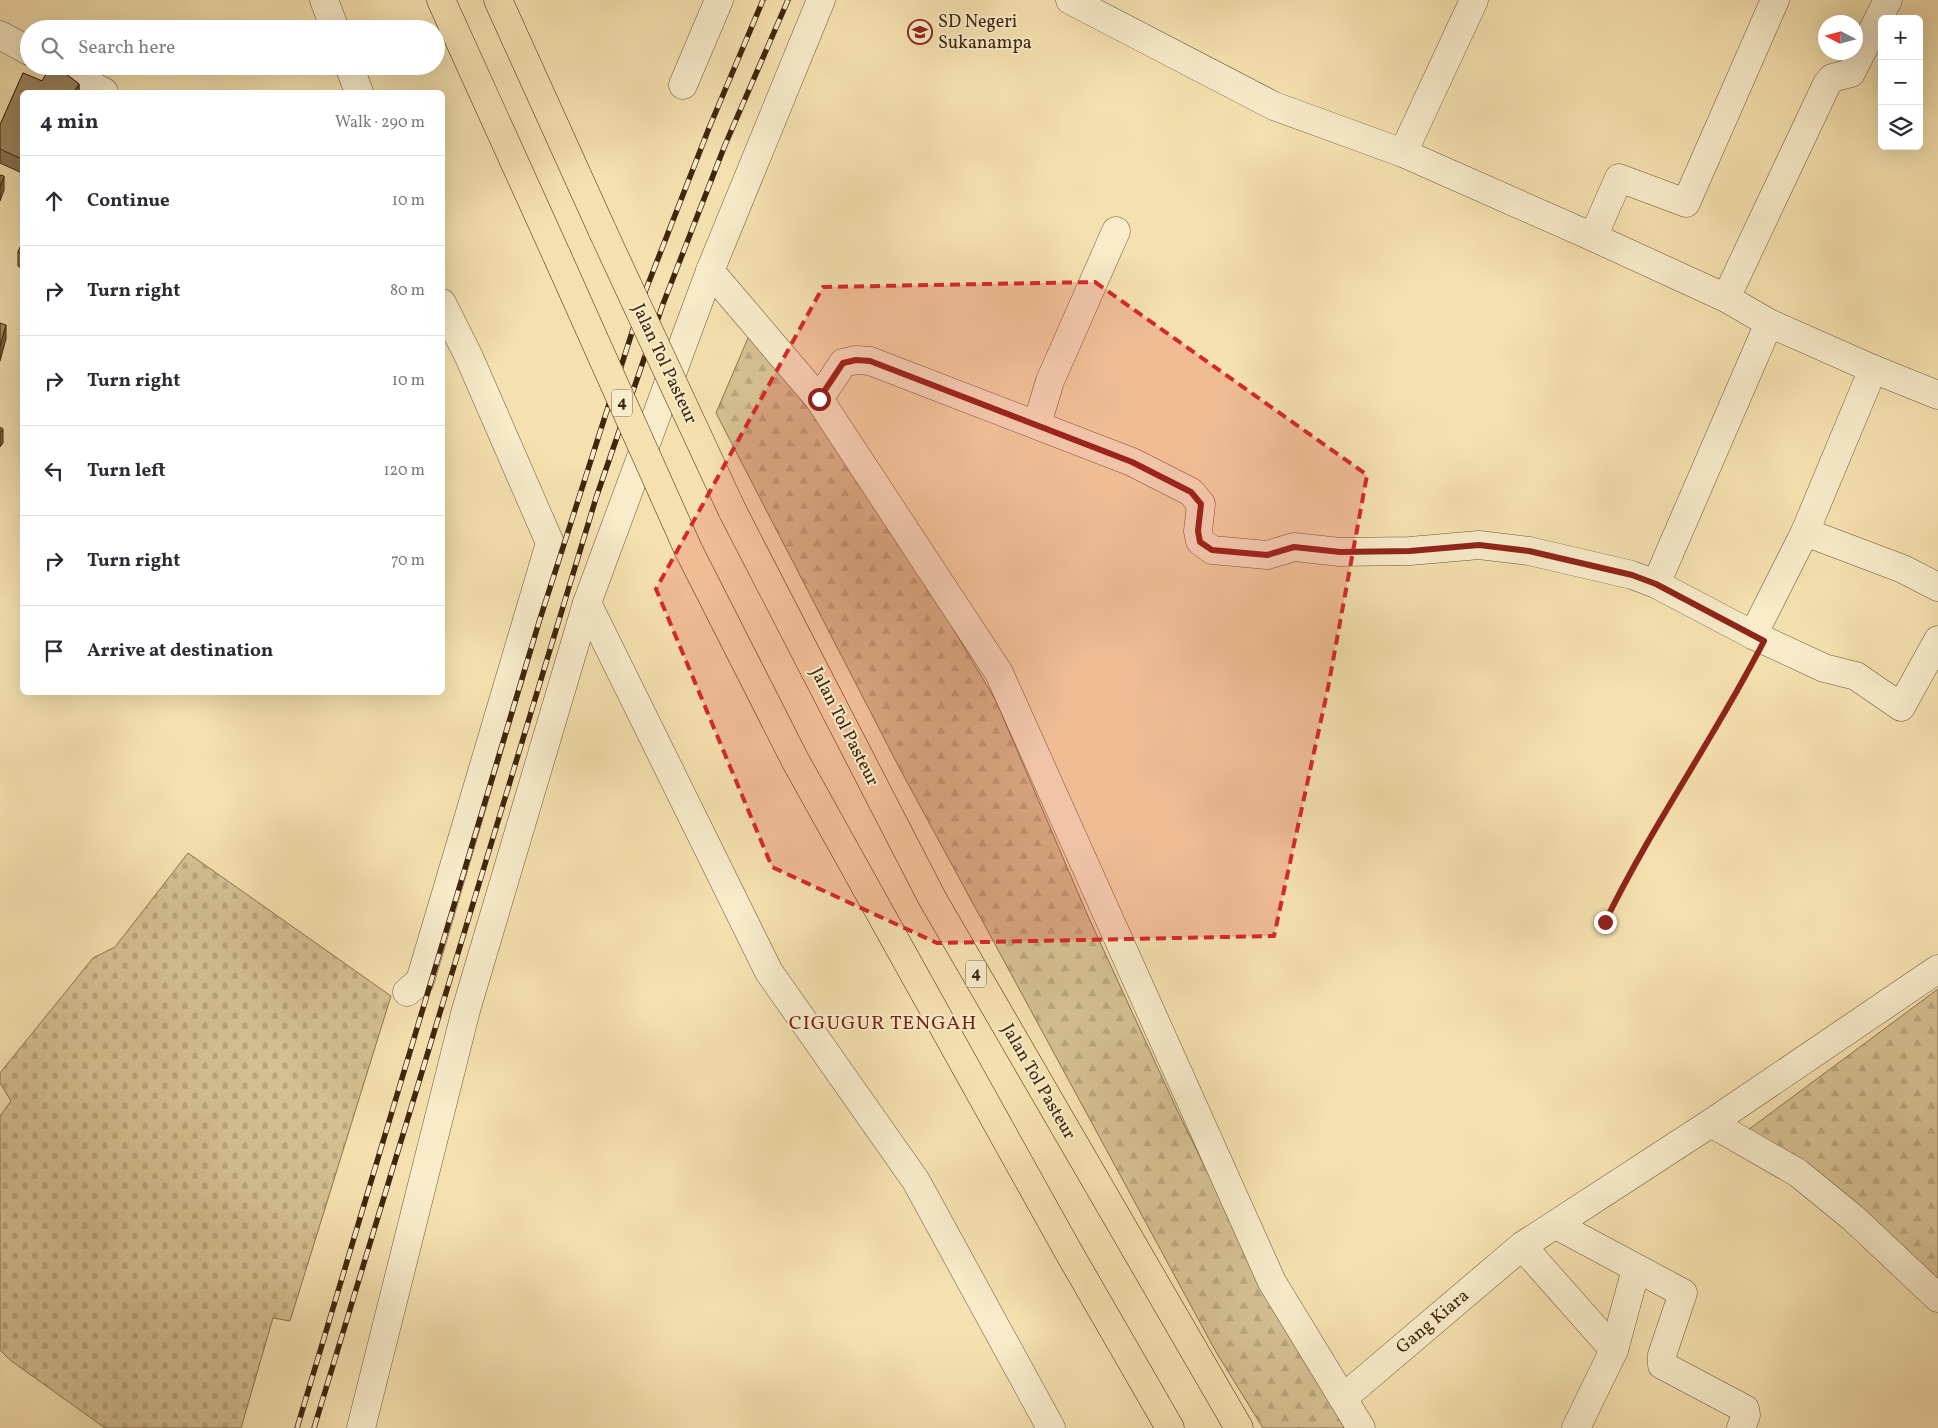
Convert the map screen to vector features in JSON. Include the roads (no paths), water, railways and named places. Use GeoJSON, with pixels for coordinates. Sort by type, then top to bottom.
{"type":"FeatureCollection","features":[{"type":"Feature","properties":{"kind":"highway","name":"4"},"geometry":{"type":"LineString","coordinates":[[441,0],[688,549],[794,760],[1068,1252],[1170,1428]]}},
{"type":"Feature","properties":{"kind":"highway","name":"Jalan Tol Pasteur"},"geometry":{"type":"LineString","coordinates":[[498,0],[732,510],[932,898],[1238,1428]]}},
{"type":"Feature","properties":{"kind":"street"},"geometry":{"type":"LineString","coordinates":[[324,0],[332,20]]}},
{"type":"Feature","properties":{"kind":"street"},"geometry":{"type":"LineString","coordinates":[[682,85],[719,0]]}},
{"type":"Feature","properties":{"kind":"street"},"geometry":{"type":"LineString","coordinates":[[361,1428],[466,1010],[587,603],[710,271],[821,0]]}},
{"type":"Feature","properties":{"kind":"street"},"geometry":{"type":"LineString","coordinates":[[1070,0],[1274,106],[1403,153],[1726,298],[1769,323],[1873,369],[1938,395]]}},
{"type":"Feature","properties":{"kind":"street"},"geometry":{"type":"LineString","coordinates":[[1403,153],[1474,0]]}},
{"type":"Feature","properties":{"kind":"street"},"geometry":{"type":"LineString","coordinates":[[1593,237],[1619,178],[1686,203],[1775,0]]}},
{"type":"Feature","properties":{"kind":"street"},"geometry":{"type":"LineString","coordinates":[[1726,298],[1827,84],[1832,78],[1851,73],[1888,0]]}},
{"type":"Feature","properties":{"kind":"street"},"geometry":{"type":"LineString","coordinates":[[0,35],[20,46]]}},
{"type":"Feature","properties":{"kind":"street"},"geometry":{"type":"LineString","coordinates":[[73,75],[100,90]]}},
{"type":"Feature","properties":{"kind":"street"},"geometry":{"type":"LineString","coordinates":[[352,75],[358,90]]}},
{"type":"Feature","properties":{"kind":"street"},"geometry":{"type":"LineString","coordinates":[[1037,424],[1050,381],[1116,231]]}},
{"type":"Feature","properties":{"kind":"street"},"geometry":{"type":"LineString","coordinates":[[710,271],[819,399],[999,673],[1272,1282],[1361,1428]]}},
{"type":"Feature","properties":{"kind":"street"},"geometry":{"type":"LineString","coordinates":[[408,992],[420,981],[550,543],[469,356],[445,309]]}},
{"type":"Feature","properties":{"kind":"street"},"geometry":{"type":"LineString","coordinates":[[1656,584],[1769,323]]}},
{"type":"Feature","properties":{"kind":"street"},"geometry":{"type":"LineString","coordinates":[[819,399],[843,363],[856,360],[870,361],[1037,424],[1132,462],[1191,492],[1201,504],[1198,531],[1200,542],[1212,550],[1267,555],[1294,547],[1340,552],[1410,551],[1479,545],[1529,551],[1632,575],[1656,584],[1759,638],[1824,668],[1856,676],[1902,707],[1938,640]]}},
{"type":"Feature","properties":{"kind":"street"},"geometry":{"type":"LineString","coordinates":[[1759,638],[1873,369]]}},
{"type":"Feature","properties":{"kind":"street"},"geometry":{"type":"LineString","coordinates":[[1804,532],[1903,569],[1938,587]]}},
{"type":"Feature","properties":{"kind":"street"},"geometry":{"type":"LineString","coordinates":[[587,603],[769,972],[916,1182],[1051,1428]]}},
{"type":"Feature","properties":{"kind":"street","name":"Gang Kiara"},"geometry":{"type":"LineString","coordinates":[[1343,1398],[1522,1246],[1711,1122],[1938,969]]}},
{"type":"Feature","properties":{"kind":"street"},"geometry":{"type":"LineString","coordinates":[[1711,1122],[1798,1173],[1853,1218],[1938,1298]]}},
{"type":"Feature","properties":{"kind":"street"},"geometry":{"type":"LineString","coordinates":[[1556,1225],[1683,1293],[1662,1355],[1662,1365],[1745,1409],[1746,1414],[1741,1428]]}},
{"type":"Feature","properties":{"kind":"street"},"geometry":{"type":"LineString","coordinates":[[1522,1246],[1614,1350]]}},
{"type":"Feature","properties":{"kind":"street"},"geometry":{"type":"LineString","coordinates":[[1576,1428],[1614,1350],[1636,1269]]}},
{"type":"Feature","properties":{"kind":"railway"},"geometry":{"type":"LineString","coordinates":[[297,1428],[539,622],[645,292],[709,128],[763,0]]}},
{"type":"Feature","properties":{"kind":"railway"},"geometry":{"type":"LineString","coordinates":[[314,1428],[596,498],[663,304],[725,145],[788,0]]}},
{"type":"Feature","properties":{"kind":"place","name":"SD Negeri Sukanampa"},"geometry":{"type":"Point","coordinates":[920,32]}},
{"type":"Feature","properties":{"kind":"district","name":"CIGUGUR TENGAH"},"geometry":{"type":"Point","coordinates":[883,1024]}}]}
